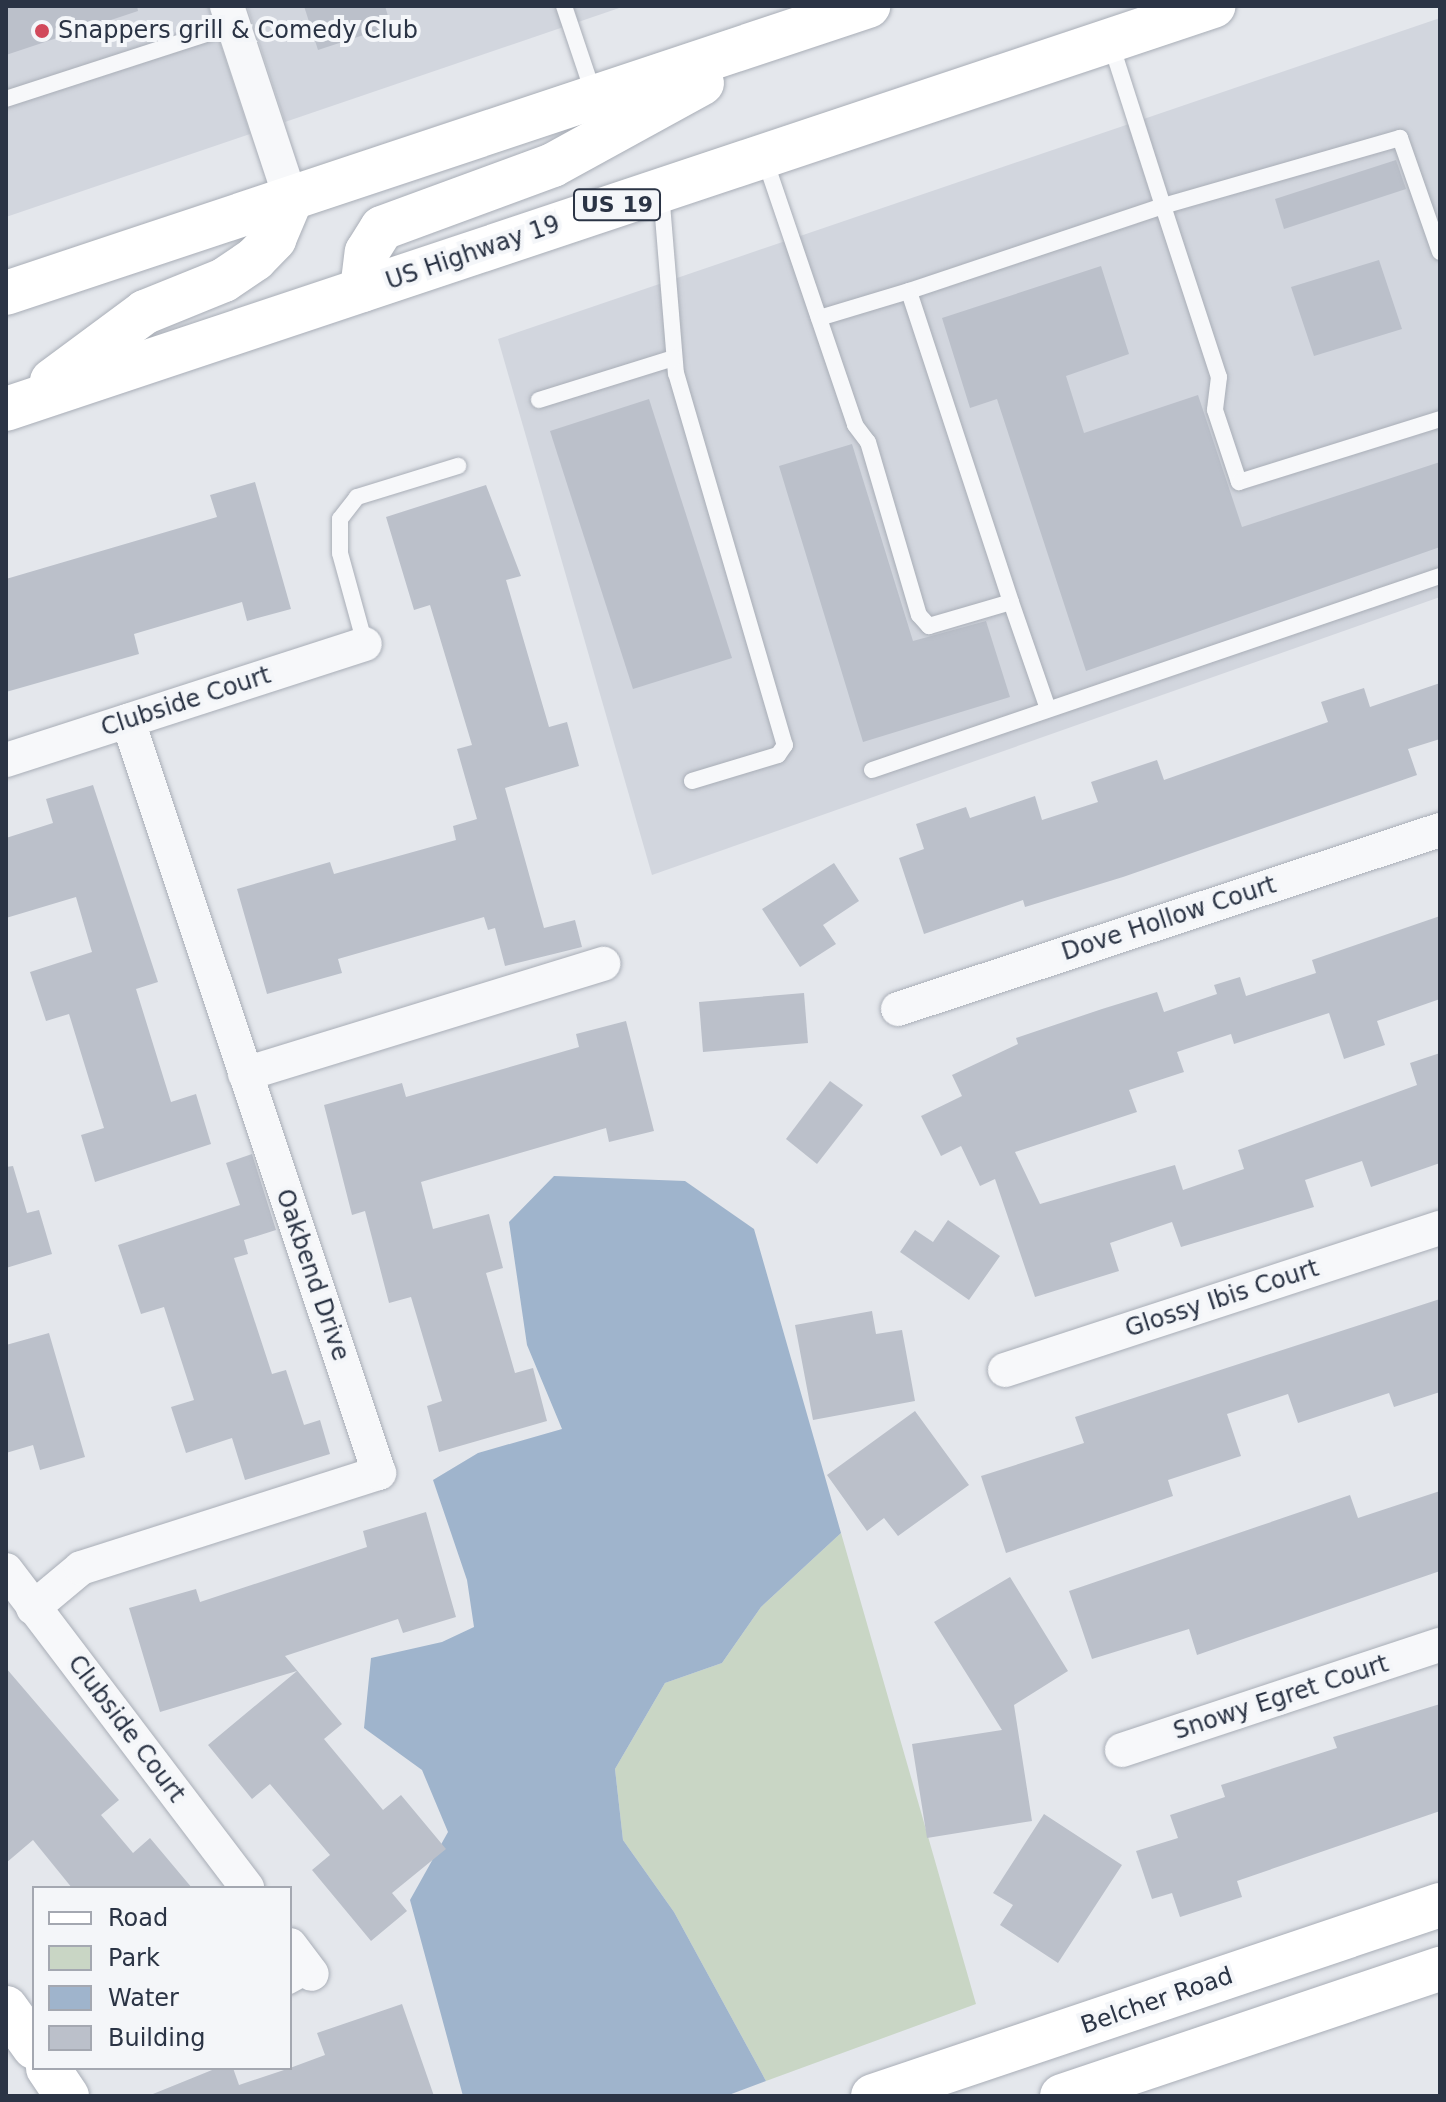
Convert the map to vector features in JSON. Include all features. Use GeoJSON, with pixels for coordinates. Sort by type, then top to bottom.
{"type":"FeatureCollection","features":[{"type":"Feature","properties":{"kind":"main road"},"geometry":{"type":"LineString","coordinates":[[6,293],[868,6]]}},
{"type":"Feature","properties":{"kind":"main road"},"geometry":{"type":"LineString","coordinates":[[1110,23],[1213,6]]}},
{"type":"Feature","properties":{"kind":"main road","name":"US Highway 19"},"geometry":{"type":"LineString","coordinates":[[14,406],[976,85],[1110,23]]}},
{"type":"Feature","properties":{"kind":"main road"},"geometry":{"type":"LineString","coordinates":[[362,290],[367,252],[382,228],[553,165],[803,28]]}},
{"type":"Feature","properties":{"kind":"main road"},"geometry":{"type":"LineString","coordinates":[[14,406],[145,312],[224,280],[255,259],[274,239],[291,199]]}},
{"type":"Feature","properties":{"kind":"main road","name":"Belcher Road"},"geometry":{"type":"LineString","coordinates":[[873,2096],[1440,1905]]}},
{"type":"Feature","properties":{"kind":"main road"},"geometry":{"type":"LineString","coordinates":[[1062,2096],[1440,1969]]}},
{"type":"Feature","properties":{"kind":"main road"},"geometry":{"type":"LineString","coordinates":[[6,2008],[32,2044]]}},
{"type":"Feature","properties":{"kind":"main road"},"geometry":{"type":"LineString","coordinates":[[49,2070],[67,2096]]}},
{"type":"Feature","properties":{"kind":"street"},"geometry":{"type":"LineString","coordinates":[[230,15],[291,199]]}},
{"type":"Feature","properties":{"kind":"street","name":"Clubside Court"},"geometry":{"type":"LineString","coordinates":[[6,760],[365,644]]}},
{"type":"Feature","properties":{"kind":"street","name":"Oakbend Drive"},"geometry":{"type":"LineString","coordinates":[[33,1608],[81,1568],[379,1473],[128,721]]}},
{"type":"Feature","properties":{"kind":"street","name":"Dove Hollow Court"},"geometry":{"type":"LineString","coordinates":[[898,1009],[1440,830]]}},
{"type":"Feature","properties":{"kind":"street"},"geometry":{"type":"LineString","coordinates":[[245,1074],[603,964]]}},
{"type":"Feature","properties":{"kind":"street","name":"Glossy Ibis Court"},"geometry":{"type":"LineString","coordinates":[[1005,1370],[1440,1228]]}},
{"type":"Feature","properties":{"kind":"street","name":"Clubside Court"},"geometry":{"type":"LineString","coordinates":[[6,1570],[245,1886]]}},
{"type":"Feature","properties":{"kind":"street","name":"Snowy Egret Court"},"geometry":{"type":"LineString","coordinates":[[1122,1750],[1440,1645]]}},
{"type":"Feature","properties":{"kind":"street"},"geometry":{"type":"LineString","coordinates":[[292,1951],[301,1980]]}},
{"type":"Feature","properties":{"kind":"lane"},"geometry":{"type":"LineString","coordinates":[[564,6],[595,98]]}},
{"type":"Feature","properties":{"kind":"lane"},"geometry":{"type":"LineString","coordinates":[[6,99],[230,15]]}},
{"type":"Feature","properties":{"kind":"lane"},"geometry":{"type":"LineString","coordinates":[[1110,23],[1163,206],[1219,377],[1215,410],[1239,482],[1440,419]]}},
{"type":"Feature","properties":{"kind":"lane"},"geometry":{"type":"LineString","coordinates":[[819,318],[1163,206],[1400,138],[1440,252]]}},
{"type":"Feature","properties":{"kind":"lane"},"geometry":{"type":"LineString","coordinates":[[764,156],[855,425],[868,442],[919,615],[929,626],[1011,602]]}},
{"type":"Feature","properties":{"kind":"lane"},"geometry":{"type":"LineString","coordinates":[[661,190],[674,358],[785,745],[778,755],[692,781]]}},
{"type":"Feature","properties":{"kind":"lane"},"geometry":{"type":"LineString","coordinates":[[909,291],[1048,709]]}},
{"type":"Feature","properties":{"kind":"lane"},"geometry":{"type":"LineString","coordinates":[[539,400],[674,358]]}},
{"type":"Feature","properties":{"kind":"lane"},"geometry":{"type":"LineString","coordinates":[[365,644],[340,553],[340,519],[357,497],[458,466]]}},
{"type":"Feature","properties":{"kind":"lane"},"geometry":{"type":"LineString","coordinates":[[872,770],[1440,576]]}},
{"type":"Feature","properties":{"kind":"shaded area"},"geometry":{"type":"Polygon","coordinates":[[[6,6],[208,6],[250,134],[6,217],[6,6]]]}},
{"type":"Feature","properties":{"kind":"shaded area"},"geometry":{"type":"Polygon","coordinates":[[[247,6],[625,6],[285,122],[247,6]]]}},
{"type":"Feature","properties":{"kind":"shaded area"},"geometry":{"type":"Polygon","coordinates":[[[1440,18],[1440,597],[652,875],[498,339],[1440,18]]]}},
{"type":"Feature","properties":{"kind":"green space"},"geometry":{"type":"Polygon","coordinates":[[[841,1533],[976,2004],[766,2081],[674,1912],[623,1840],[615,1769],[665,1683],[722,1663],[761,1607],[841,1533]]]}},
{"type":"Feature","properties":{"kind":"water"},"geometry":{"type":"Polygon","coordinates":[[[554,1176],[685,1181],[754,1229],[841,1533],[761,1607],[722,1663],[665,1683],[615,1769],[623,1840],[674,1912],[766,2081],[726,2096],[463,2096],[410,1900],[448,1832],[422,1770],[364,1728],[371,1658],[442,1642],[474,1627],[467,1580],[433,1480],[478,1453],[562,1429],[527,1345],[509,1222],[554,1176]]]}},
{"type":"Feature","properties":{"kind":"building","name":"Snappers grill & Comedy Club"},"geometry":{"type":"Polygon","coordinates":[[[6,6],[137,6],[138,11],[6,55],[6,6]]]}},
{"type":"Feature","properties":{"kind":"building"},"geometry":{"type":"Polygon","coordinates":[[[304,6],[385,6],[391,26],[318,50],[304,6]]]}},
{"type":"Feature","properties":{"kind":"building"},"geometry":{"type":"Polygon","coordinates":[[[1396,160],[1406,189],[1284,229],[1275,199],[1396,160]]]}},
{"type":"Feature","properties":{"kind":"building"},"geometry":{"type":"Polygon","coordinates":[[[1379,260],[1402,329],[1314,356],[1291,287],[1379,260]]]}},
{"type":"Feature","properties":{"kind":"building"},"geometry":{"type":"Polygon","coordinates":[[[1101,266],[1129,354],[1066,376],[1084,433],[1198,395],[1242,527],[1440,462],[1440,547],[1086,671],[997,399],[970,408],[942,318],[1101,266]]]}},
{"type":"Feature","properties":{"kind":"building"},"geometry":{"type":"Polygon","coordinates":[[[649,399],[732,658],[633,689],[550,431],[649,399]]]}},
{"type":"Feature","properties":{"kind":"building"},"geometry":{"type":"Polygon","coordinates":[[[852,444],[913,641],[986,621],[1010,697],[863,742],[779,466],[852,444]]]}},
{"type":"Feature","properties":{"kind":"building"},"geometry":{"type":"Polygon","coordinates":[[[255,482],[291,609],[247,621],[242,602],[134,634],[139,654],[6,692],[6,579],[217,517],[210,495],[255,482]]]}},
{"type":"Feature","properties":{"kind":"building"},"geometry":{"type":"Polygon","coordinates":[[[486,485],[521,576],[506,580],[549,727],[567,722],[579,766],[505,788],[544,928],[575,920],[582,947],[505,966],[495,928],[488,930],[484,917],[338,959],[342,973],[267,994],[237,889],[330,862],[334,874],[456,840],[453,826],[477,819],[457,749],[472,745],[430,605],[414,610],[386,517],[486,485]]]}},
{"type":"Feature","properties":{"kind":"building"},"geometry":{"type":"Polygon","coordinates":[[[1440,683],[1440,739],[1408,749],[1417,775],[1123,877],[1025,907],[1023,900],[924,934],[899,858],[924,849],[916,824],[966,807],[970,818],[1035,796],[1042,820],[1098,802],[1091,782],[1157,760],[1164,780],[1328,722],[1321,702],[1364,688],[1370,707],[1440,683]]]}},
{"type":"Feature","properties":{"kind":"building"},"geometry":{"type":"Polygon","coordinates":[[[93,785],[158,982],[136,989],[171,1102],[196,1094],[211,1144],[95,1182],[81,1135],[104,1128],[69,1014],[46,1021],[30,972],[92,952],[76,897],[6,918],[6,838],[53,823],[46,799],[93,785]]]}},
{"type":"Feature","properties":{"kind":"building"},"geometry":{"type":"Polygon","coordinates":[[[834,863],[859,901],[823,925],[836,944],[800,967],[762,909],[834,863]]]}},
{"type":"Feature","properties":{"kind":"building"},"geometry":{"type":"Polygon","coordinates":[[[1440,916],[1440,999],[1377,1021],[1385,1045],[1344,1059],[1329,1013],[1234,1044],[1231,1034],[1177,1052],[1184,1072],[1129,1090],[1137,1112],[1015,1152],[1040,1204],[1175,1165],[1183,1190],[1244,1169],[1238,1150],[1417,1085],[1410,1063],[1440,1053],[1440,1163],[1371,1187],[1362,1161],[1305,1180],[1314,1207],[1181,1247],[1172,1222],[1110,1243],[1119,1271],[1035,1297],[995,1179],[980,1186],[961,1146],[941,1156],[921,1116],[962,1096],[952,1075],[1018,1044],[1016,1038],[1157,992],[1164,1012],[1217,994],[1214,985],[1240,977],[1246,996],[1316,973],[1312,960],[1440,916]]]}},
{"type":"Feature","properties":{"kind":"building"},"geometry":{"type":"Polygon","coordinates":[[[804,993],[808,1043],[703,1052],[699,1002],[804,993]]]}},
{"type":"Feature","properties":{"kind":"building"},"geometry":{"type":"Polygon","coordinates":[[[626,1021],[654,1131],[609,1142],[606,1128],[421,1182],[433,1229],[489,1214],[503,1268],[486,1273],[515,1373],[533,1368],[547,1421],[439,1452],[427,1406],[442,1401],[411,1297],[389,1303],[365,1211],[352,1215],[324,1105],[402,1083],[406,1097],[579,1047],[576,1034],[626,1021]]]}},
{"type":"Feature","properties":{"kind":"building"},"geometry":{"type":"Polygon","coordinates":[[[830,1081],[863,1105],[817,1164],[786,1139],[830,1081]]]}},
{"type":"Feature","properties":{"kind":"building"},"geometry":{"type":"Polygon","coordinates":[[[252,1154],[276,1230],[244,1240],[248,1254],[234,1258],[272,1374],[286,1370],[304,1425],[320,1420],[330,1454],[245,1480],[232,1438],[186,1453],[171,1407],[194,1400],[164,1307],[141,1314],[118,1245],[240,1205],[226,1163],[252,1154]]]}},
{"type":"Feature","properties":{"kind":"building"},"geometry":{"type":"Polygon","coordinates":[[[13,1166],[27,1213],[39,1210],[52,1254],[6,1268],[6,1167],[13,1166]]]}},
{"type":"Feature","properties":{"kind":"building"},"geometry":{"type":"Polygon","coordinates":[[[948,1220],[1000,1256],[969,1300],[900,1252],[915,1230],[933,1242],[948,1220]]]}},
{"type":"Feature","properties":{"kind":"building"},"geometry":{"type":"Polygon","coordinates":[[[1440,1299],[1440,1392],[1394,1407],[1389,1393],[1298,1423],[1288,1394],[1227,1414],[1241,1456],[1168,1480],[1173,1496],[1006,1553],[981,1476],[1084,1443],[1075,1417],[1440,1299]]]}},
{"type":"Feature","properties":{"kind":"building"},"geometry":{"type":"Polygon","coordinates":[[[872,1311],[876,1334],[902,1330],[915,1401],[813,1420],[795,1325],[872,1311]]]}},
{"type":"Feature","properties":{"kind":"building"},"geometry":{"type":"Polygon","coordinates":[[[49,1333],[85,1457],[40,1470],[33,1445],[6,1453],[6,1345],[49,1333]]]}},
{"type":"Feature","properties":{"kind":"building"},"geometry":{"type":"Polygon","coordinates":[[[915,1411],[969,1485],[898,1536],[884,1518],[867,1531],[827,1475],[915,1411]]]}},
{"type":"Feature","properties":{"kind":"building"},"geometry":{"type":"Polygon","coordinates":[[[1440,1491],[1440,1571],[1197,1655],[1189,1629],[1092,1659],[1069,1591],[1350,1495],[1358,1518],[1440,1491]]]}},
{"type":"Feature","properties":{"kind":"building"},"geometry":{"type":"Polygon","coordinates":[[[426,1512],[456,1617],[403,1633],[398,1619],[285,1656],[342,1724],[324,1739],[383,1810],[401,1795],[446,1849],[392,1893],[407,1911],[371,1941],[312,1870],[330,1855],[270,1784],[252,1799],[208,1745],[297,1671],[160,1712],[129,1608],[196,1589],[200,1602],[367,1547],[363,1531],[426,1512]]]}},
{"type":"Feature","properties":{"kind":"building"},"geometry":{"type":"Polygon","coordinates":[[[1010,1577],[1068,1671],[1014,1705],[1032,1821],[927,1838],[912,1744],[1002,1730],[934,1622],[1010,1577]]]}},
{"type":"Feature","properties":{"kind":"building"},"geometry":{"type":"Polygon","coordinates":[[[6,1668],[119,1800],[101,1815],[133,1853],[150,1838],[190,1886],[70,1886],[33,1840],[6,1863],[6,1668]]]}},
{"type":"Feature","properties":{"kind":"building"},"geometry":{"type":"Polygon","coordinates":[[[1440,1704],[1440,1811],[1237,1881],[1242,1897],[1180,1917],[1172,1893],[1152,1899],[1136,1851],[1178,1838],[1170,1815],[1225,1797],[1221,1785],[1337,1748],[1333,1737],[1440,1704]]]}},
{"type":"Feature","properties":{"kind":"building"},"geometry":{"type":"Polygon","coordinates":[[[1044,1814],[1122,1865],[1058,1963],[1000,1925],[1013,1905],[993,1893],[1044,1814]]]}},
{"type":"Feature","properties":{"kind":"building"},"geometry":{"type":"Polygon","coordinates":[[[402,2004],[434,2096],[148,2096],[212,2070],[234,2070],[239,2085],[292,2070],[292,2067],[325,2055],[317,2033],[402,2004]]]}},
{"type":"Feature","properties":{"kind":"place","name":"Snappers grill & Comedy Club"},"geometry":{"type":"Point","coordinates":[42,31]}}]}
